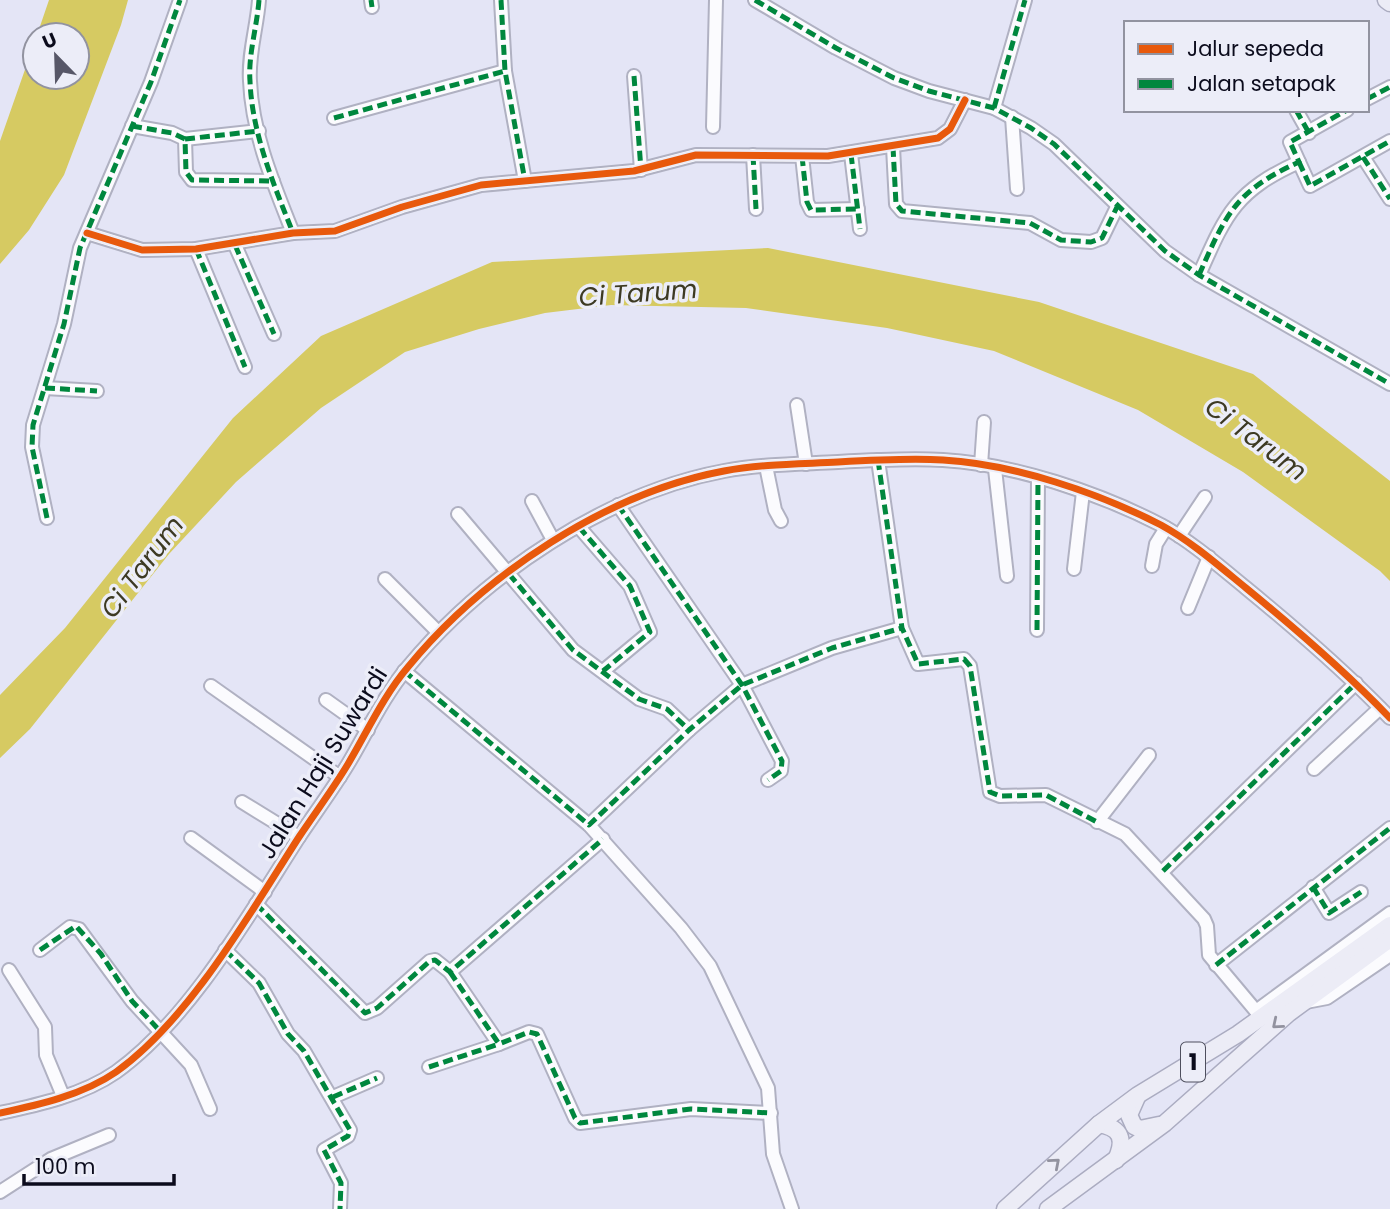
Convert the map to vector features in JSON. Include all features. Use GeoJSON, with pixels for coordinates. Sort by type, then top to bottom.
{"type":"FeatureCollection","features":[{"type":"Feature","properties":{"kind":"main road","name":"1"},"geometry":{"type":"LineString","coordinates":[[1005,1209],[1099,1124],[1138,1094],[1224,1044],[1258,1014],[1390,925]]}},
{"type":"Feature","properties":{"kind":"main road","name":"1"},"geometry":{"type":"LineString","coordinates":[[1048,1209],[1165,1123],[1302,1003],[1390,939]]}},
{"type":"Feature","properties":{"kind":"main road"},"geometry":{"type":"LineString","coordinates":[[1138,1094],[1129,1115],[1134,1126],[1140,1129],[1165,1123]]}},
{"type":"Feature","properties":{"kind":"main road"},"geometry":{"type":"LineString","coordinates":[[1099,1124],[1115,1128],[1119,1133],[1122,1147],[1116,1160]]}},
{"type":"Feature","properties":{"kind":"street"},"geometry":{"type":"LineString","coordinates":[[47,517],[31,438],[64,324],[74,268],[180,0]]}},
{"type":"Feature","properties":{"kind":"street"},"geometry":{"type":"LineString","coordinates":[[259,0],[250,83],[259,131],[273,181],[293,233]]}},
{"type":"Feature","properties":{"kind":"street"},"geometry":{"type":"LineString","coordinates":[[501,0],[505,71],[525,181]]}},
{"type":"Feature","properties":{"kind":"street"},"geometry":{"type":"LineString","coordinates":[[713,127],[716,0]]}},
{"type":"Feature","properties":{"kind":"street"},"geometry":{"type":"LineString","coordinates":[[755,0],[836,48],[894,78],[994,108],[1012,117],[1054,145],[1164,251],[1199,275],[1390,384]]}},
{"type":"Feature","properties":{"kind":"street"},"geometry":{"type":"LineString","coordinates":[[994,108],[1025,0]]}},
{"type":"Feature","properties":{"kind":"street"},"geometry":{"type":"LineString","coordinates":[[334,118],[505,71]]}},
{"type":"Feature","properties":{"kind":"street"},"geometry":{"type":"LineString","coordinates":[[634,76],[641,170]]}},
{"type":"Feature","properties":{"kind":"street"},"geometry":{"type":"LineString","coordinates":[[1369,98],[1390,87]]}},
{"type":"Feature","properties":{"kind":"street"},"geometry":{"type":"LineString","coordinates":[[87,233],[142,250],[196,250],[293,233],[335,231],[464,188],[641,170],[696,155],[851,154],[944,135],[965,100]]}},
{"type":"Feature","properties":{"kind":"street"},"geometry":{"type":"LineString","coordinates":[[1297,112],[1309,133]]}},
{"type":"Feature","properties":{"kind":"street"},"geometry":{"type":"LineString","coordinates":[[1344,112],[1290,142],[1310,186],[1390,141]]}},
{"type":"Feature","properties":{"kind":"street"},"geometry":{"type":"LineString","coordinates":[[1012,117],[1017,189]]}},
{"type":"Feature","properties":{"kind":"street"},"geometry":{"type":"LineString","coordinates":[[132,126],[172,133],[185,139],[259,131]]}},
{"type":"Feature","properties":{"kind":"street"},"geometry":{"type":"LineString","coordinates":[[185,139],[186,172],[189,178],[273,181]]}},
{"type":"Feature","properties":{"kind":"street"},"geometry":{"type":"LineString","coordinates":[[893,147],[896,204],[902,211],[1030,223],[1056,239],[1091,242],[1102,238],[1117,207]]}},
{"type":"Feature","properties":{"kind":"street"},"geometry":{"type":"LineString","coordinates":[[851,154],[860,229]]}},
{"type":"Feature","properties":{"kind":"street"},"geometry":{"type":"LineString","coordinates":[[753,155],[756,209]]}},
{"type":"Feature","properties":{"kind":"street"},"geometry":{"type":"LineString","coordinates":[[802,156],[808,205],[811,210],[858,209]]}},
{"type":"Feature","properties":{"kind":"street"},"geometry":{"type":"LineString","coordinates":[[1363,157],[1390,199]]}},
{"type":"Feature","properties":{"kind":"street"},"geometry":{"type":"LineString","coordinates":[[1199,275],[1231,208],[1266,179],[1299,162]]}},
{"type":"Feature","properties":{"kind":"street"},"geometry":{"type":"LineString","coordinates":[[235,244],[274,334]]}},
{"type":"Feature","properties":{"kind":"street"},"geometry":{"type":"LineString","coordinates":[[196,250],[245,367]]}},
{"type":"Feature","properties":{"kind":"street"},"geometry":{"type":"LineString","coordinates":[[45,388],[97,391]]}},
{"type":"Feature","properties":{"kind":"street"},"geometry":{"type":"LineString","coordinates":[[797,405],[806,464]]}},
{"type":"Feature","properties":{"kind":"street"},"geometry":{"type":"LineString","coordinates":[[981,466],[984,422]]}},
{"type":"Feature","properties":{"kind":"street"},"geometry":{"type":"LineString","coordinates":[[878,460],[902,628],[918,664],[964,659],[970,666],[990,792],[1000,796],[1046,795],[1131,838],[1163,871],[1206,923],[1207,950],[1216,965],[1258,1014],[1390,913]]}},
{"type":"Feature","properties":{"kind":"street","name":"Jalan Haji Suwardi"},"geometry":{"type":"LineString","coordinates":[[0,1113],[63,1096],[113,1074],[160,1031],[225,950],[340,777],[404,671],[438,632],[553,540],[618,505],[701,475],[766,466],[878,460],[945,460],[1038,478],[1083,492],[1166,528],[1209,557],[1356,683],[1390,718]]}},
{"type":"Feature","properties":{"kind":"street"},"geometry":{"type":"LineString","coordinates":[[766,466],[775,510],[781,521]]}},
{"type":"Feature","properties":{"kind":"street"},"geometry":{"type":"LineString","coordinates":[[995,469],[1007,576]]}},
{"type":"Feature","properties":{"kind":"street"},"geometry":{"type":"LineString","coordinates":[[1037,630],[1038,478]]}},
{"type":"Feature","properties":{"kind":"street"},"geometry":{"type":"LineString","coordinates":[[1074,569],[1083,492]]}},
{"type":"Feature","properties":{"kind":"street"},"geometry":{"type":"LineString","coordinates":[[1179,536],[1205,497]]}},
{"type":"Feature","properties":{"kind":"street"},"geometry":{"type":"LineString","coordinates":[[532,501],[553,540]]}},
{"type":"Feature","properties":{"kind":"street"},"geometry":{"type":"LineString","coordinates":[[618,505],[742,685],[782,761],[782,771],[768,780]]}},
{"type":"Feature","properties":{"kind":"street"},"geometry":{"type":"LineString","coordinates":[[458,514],[573,650],[639,699],[667,709],[689,730]]}},
{"type":"Feature","properties":{"kind":"street"},"geometry":{"type":"LineString","coordinates":[[579,527],[630,586],[650,632],[603,671]]}},
{"type":"Feature","properties":{"kind":"street"},"geometry":{"type":"LineString","coordinates":[[1152,566],[1156,544],[1166,528]]}},
{"type":"Feature","properties":{"kind":"street"},"geometry":{"type":"LineString","coordinates":[[1188,608],[1209,557]]}},
{"type":"Feature","properties":{"kind":"street"},"geometry":{"type":"LineString","coordinates":[[386,579],[438,632]]}},
{"type":"Feature","properties":{"kind":"street"},"geometry":{"type":"LineString","coordinates":[[589,825],[689,730],[742,685],[832,649],[902,628]]}},
{"type":"Feature","properties":{"kind":"street"},"geometry":{"type":"LineString","coordinates":[[404,671],[589,825],[710,965],[768,1087],[773,1154],[792,1209]]}},
{"type":"Feature","properties":{"kind":"street"},"geometry":{"type":"LineString","coordinates":[[1163,871],[1356,683]]}},
{"type":"Feature","properties":{"kind":"street"},"geometry":{"type":"LineString","coordinates":[[211,686],[340,777]]}},
{"type":"Feature","properties":{"kind":"street"},"geometry":{"type":"LineString","coordinates":[[326,700],[368,730]]}},
{"type":"Feature","properties":{"kind":"street"},"geometry":{"type":"LineString","coordinates":[[1314,769],[1380,708]]}},
{"type":"Feature","properties":{"kind":"street"},"geometry":{"type":"LineString","coordinates":[[1097,821],[1149,755]]}},
{"type":"Feature","properties":{"kind":"street"},"geometry":{"type":"LineString","coordinates":[[242,802],[299,837]]}},
{"type":"Feature","properties":{"kind":"street"},"geometry":{"type":"LineString","coordinates":[[1216,965],[1390,828]]}},
{"type":"Feature","properties":{"kind":"street"},"geometry":{"type":"LineString","coordinates":[[191,838],[265,892]]}},
{"type":"Feature","properties":{"kind":"street"},"geometry":{"type":"LineString","coordinates":[[450,972],[603,839]]}},
{"type":"Feature","properties":{"kind":"street"},"geometry":{"type":"LineString","coordinates":[[1313,887],[1329,913],[1361,892]]}},
{"type":"Feature","properties":{"kind":"street"},"geometry":{"type":"LineString","coordinates":[[256,904],[365,1013],[377,1008],[433,960],[450,972],[499,1044]]}},
{"type":"Feature","properties":{"kind":"street"},"geometry":{"type":"LineString","coordinates":[[40,950],[76,926],[101,954],[132,1001],[191,1065],[210,1109]]}},
{"type":"Feature","properties":{"kind":"street"},"geometry":{"type":"LineString","coordinates":[[225,950],[259,983],[288,1034],[304,1051],[350,1130],[348,1136],[324,1150],[341,1183],[340,1209]]}},
{"type":"Feature","properties":{"kind":"street"},"geometry":{"type":"LineString","coordinates":[[1302,1003],[1327,998],[1390,955]]}},
{"type":"Feature","properties":{"kind":"street"},"geometry":{"type":"LineString","coordinates":[[9,970],[45,1027],[46,1055],[63,1096]]}},
{"type":"Feature","properties":{"kind":"street"},"geometry":{"type":"LineString","coordinates":[[429,1067],[457,1055],[499,1044],[530,1032],[537,1034],[580,1123],[691,1109],[771,1113]]}},
{"type":"Feature","properties":{"kind":"street"},"geometry":{"type":"LineString","coordinates":[[332,1097],[377,1078]]}},
{"type":"Feature","properties":{"kind":"street"},"geometry":{"type":"LineString","coordinates":[[0,1192],[51,1158],[109,1135]]}},
{"type":"Feature","properties":{"kind":"water"},"geometry":{"type":"Polygon","coordinates":[[[49,0],[128,0],[64,175],[29,230],[0,264],[0,141],[21,81],[21,91],[91,91],[91,21],[42,21],[49,0]]]}},
{"type":"Feature","properties":{"kind":"water","name":"Ci Tarum"},"geometry":{"type":"Polygon","coordinates":[[[768,248],[1039,302],[1253,374],[1390,481],[1390,581],[1243,472],[1138,410],[994,351],[887,328],[746,308],[611,305],[545,313],[479,329],[405,352],[321,408],[236,482],[169,554],[30,729],[0,758],[0,695],[65,628],[233,418],[321,336],[492,262],[768,248]]]}},
{"type":"Feature","properties":{"kind":"marked path"},"geometry":{"type":"LineString","coordinates":[[47,518],[32,447],[33,425],[64,324],[80,248],[151,82],[180,0]]}},
{"type":"Feature","properties":{"kind":"marked path"},"geometry":{"type":"LineString","coordinates":[[259,0],[250,61],[252,101],[259,140],[293,233]]}},
{"type":"Feature","properties":{"kind":"marked path"},"geometry":{"type":"LineString","coordinates":[[371,0],[372,7]]}},
{"type":"Feature","properties":{"kind":"marked path"},"geometry":{"type":"LineString","coordinates":[[501,0],[505,71],[525,181]]}},
{"type":"Feature","properties":{"kind":"marked path"},"geometry":{"type":"LineString","coordinates":[[755,0],[836,48],[894,78],[929,91],[994,108],[1031,128],[1054,144],[1165,251],[1199,275],[1390,384]]}},
{"type":"Feature","properties":{"kind":"marked path"},"geometry":{"type":"LineString","coordinates":[[994,108],[1025,0]]}},
{"type":"Feature","properties":{"kind":"marked path"},"geometry":{"type":"LineString","coordinates":[[334,118],[505,71]]}},
{"type":"Feature","properties":{"kind":"marked path"},"geometry":{"type":"LineString","coordinates":[[634,76],[641,170]]}},
{"type":"Feature","properties":{"kind":"marked path"},"geometry":{"type":"LineString","coordinates":[[1369,98],[1390,87]]}},
{"type":"Feature","properties":{"kind":"marked path"},"geometry":{"type":"LineString","coordinates":[[1297,112],[1309,133]]}},
{"type":"Feature","properties":{"kind":"marked path"},"geometry":{"type":"LineString","coordinates":[[1199,275],[1235,206],[1260,183],[1299,162],[1290,142],[1343,112]]}},
{"type":"Feature","properties":{"kind":"marked path"},"geometry":{"type":"LineString","coordinates":[[132,126],[172,133],[185,139],[186,172],[192,180],[273,181]]}},
{"type":"Feature","properties":{"kind":"marked path"},"geometry":{"type":"LineString","coordinates":[[185,139],[259,131]]}},
{"type":"Feature","properties":{"kind":"marked path"},"geometry":{"type":"LineString","coordinates":[[1299,162],[1310,186],[1390,141]]}},
{"type":"Feature","properties":{"kind":"marked path"},"geometry":{"type":"LineString","coordinates":[[893,147],[896,204],[902,211],[1030,223],[1061,240],[1091,242],[1102,238],[1117,207]]}},
{"type":"Feature","properties":{"kind":"marked path"},"geometry":{"type":"LineString","coordinates":[[851,154],[860,229]]}},
{"type":"Feature","properties":{"kind":"marked path"},"geometry":{"type":"LineString","coordinates":[[753,155],[756,209]]}},
{"type":"Feature","properties":{"kind":"marked path"},"geometry":{"type":"LineString","coordinates":[[802,156],[807,202],[811,210],[858,209]]}},
{"type":"Feature","properties":{"kind":"marked path"},"geometry":{"type":"LineString","coordinates":[[1363,157],[1390,199]]}},
{"type":"Feature","properties":{"kind":"marked path"},"geometry":{"type":"LineString","coordinates":[[235,245],[274,334]]}},
{"type":"Feature","properties":{"kind":"marked path"},"geometry":{"type":"LineString","coordinates":[[196,249],[245,367]]}},
{"type":"Feature","properties":{"kind":"marked path"},"geometry":{"type":"LineString","coordinates":[[45,388],[97,391]]}},
{"type":"Feature","properties":{"kind":"marked path"},"geometry":{"type":"LineString","coordinates":[[878,460],[902,628],[918,664],[964,659],[970,666],[990,792],[1000,796],[1046,795],[1097,822]]}},
{"type":"Feature","properties":{"kind":"marked path"},"geometry":{"type":"LineString","coordinates":[[1037,630],[1038,478]]}},
{"type":"Feature","properties":{"kind":"marked path"},"geometry":{"type":"LineString","coordinates":[[618,505],[742,685],[782,761],[781,771],[768,780]]}},
{"type":"Feature","properties":{"kind":"marked path"},"geometry":{"type":"LineString","coordinates":[[579,527],[630,586],[650,632],[603,671]]}},
{"type":"Feature","properties":{"kind":"marked path"},"geometry":{"type":"LineString","coordinates":[[509,574],[573,650],[639,699],[667,709],[689,730]]}},
{"type":"Feature","properties":{"kind":"marked path"},"geometry":{"type":"LineString","coordinates":[[404,671],[589,825],[689,730],[742,685],[832,648],[902,628]]}},
{"type":"Feature","properties":{"kind":"marked path"},"geometry":{"type":"LineString","coordinates":[[1163,871],[1356,683]]}},
{"type":"Feature","properties":{"kind":"marked path"},"geometry":{"type":"LineString","coordinates":[[1216,965],[1390,828]]}},
{"type":"Feature","properties":{"kind":"marked path"},"geometry":{"type":"LineString","coordinates":[[256,904],[365,1013],[377,1008],[430,961],[435,960],[450,972],[603,839]]}},
{"type":"Feature","properties":{"kind":"marked path"},"geometry":{"type":"LineString","coordinates":[[1313,887],[1329,913],[1361,892]]}},
{"type":"Feature","properties":{"kind":"marked path"},"geometry":{"type":"LineString","coordinates":[[40,950],[76,926],[101,954],[132,1001],[160,1031]]}},
{"type":"Feature","properties":{"kind":"marked path"},"geometry":{"type":"LineString","coordinates":[[225,950],[259,983],[288,1034],[304,1051],[350,1130],[348,1136],[324,1150],[341,1183],[340,1209]]}},
{"type":"Feature","properties":{"kind":"marked path"},"geometry":{"type":"LineString","coordinates":[[450,972],[499,1044],[529,1032],[537,1034],[575,1118],[580,1123],[691,1109],[771,1113]]}},
{"type":"Feature","properties":{"kind":"marked path"},"geometry":{"type":"LineString","coordinates":[[429,1067],[499,1044]]}},
{"type":"Feature","properties":{"kind":"marked path"},"geometry":{"type":"LineString","coordinates":[[333,1097],[377,1078]]}},
{"type":"Feature","properties":{"kind":"cycle path"},"geometry":{"type":"LineString","coordinates":[[87,233],[142,250],[196,249],[293,233],[335,231],[402,207],[481,185],[634,171],[696,155],[828,156],[938,138],[950,129],[965,100]]}},
{"type":"Feature","properties":{"kind":"cycle path"},"geometry":{"type":"LineString","coordinates":[[0,1113],[60,1098],[103,1080],[143,1050],[169,1024],[239,931],[342,773],[399,678],[439,633],[473,601],[510,570],[592,518],[680,482],[752,467],[917,459],[998,467],[1083,491],[1137,513],[1184,539],[1302,635],[1390,718]]}}]}
